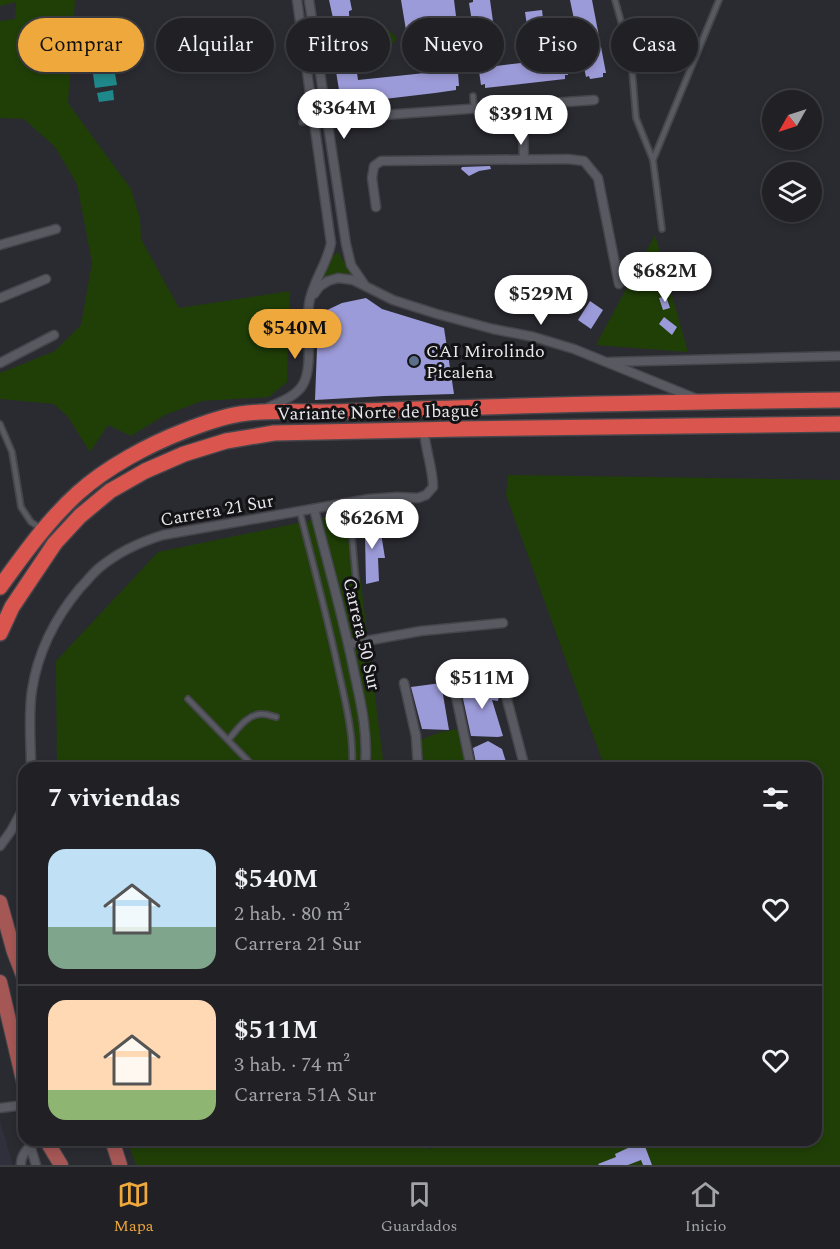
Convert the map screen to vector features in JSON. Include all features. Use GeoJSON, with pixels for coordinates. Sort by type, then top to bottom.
{"type":"FeatureCollection","features":[{"type":"Feature","properties":{"kind":"highway","name":"Variante Norte de Ibagué"},"geometry":{"type":"LineString","coordinates":[[0,587],[43,530],[79,492],[108,470],[183,431],[239,414],[530,405],[840,400]]}},
{"type":"Feature","properties":{"kind":"highway","name":"Variante Norte de Ibagué"},"geometry":{"type":"LineString","coordinates":[[0,633],[12,607],[54,543],[80,516],[110,491],[146,471],[184,454],[226,441],[274,433],[840,424]]}},
{"type":"Feature","properties":{"kind":"main road"},"geometry":{"type":"LineString","coordinates":[[0,902],[18,962]]}},
{"type":"Feature","properties":{"kind":"main road"},"geometry":{"type":"LineString","coordinates":[[0,982],[18,1058]]}},
{"type":"Feature","properties":{"kind":"main road"},"geometry":{"type":"LineString","coordinates":[[49,1146],[60,1165]]}},
{"type":"Feature","properties":{"kind":"main road"},"geometry":{"type":"LineString","coordinates":[[114,1146],[120,1165]]}},
{"type":"Feature","properties":{"kind":"street"},"geometry":{"type":"LineString","coordinates":[[259,412],[293,395],[302,387],[307,376],[310,299],[312,289],[329,255],[331,243],[297,0]]}},
{"type":"Feature","properties":{"kind":"street"},"geometry":{"type":"LineString","coordinates":[[309,0],[312,18]]}},
{"type":"Feature","properties":{"kind":"street"},"geometry":{"type":"LineString","coordinates":[[308,75],[320,72],[346,244],[351,265],[364,284]]}},
{"type":"Feature","properties":{"kind":"street"},"geometry":{"type":"LineString","coordinates":[[327,119],[594,100]]}},
{"type":"Feature","properties":{"kind":"street"},"geometry":{"type":"LineString","coordinates":[[522,105],[524,159]]}},
{"type":"Feature","properties":{"kind":"street"},"geometry":{"type":"LineString","coordinates":[[376,207],[372,178],[374,166],[381,161],[524,159],[584,161],[598,178],[619,284]]}},
{"type":"Feature","properties":{"kind":"street"},"geometry":{"type":"LineString","coordinates":[[0,245],[56,229]]}},
{"type":"Feature","properties":{"kind":"street"},"geometry":{"type":"LineString","coordinates":[[331,243],[346,244]]}},
{"type":"Feature","properties":{"kind":"street"},"geometry":{"type":"LineString","coordinates":[[310,299],[320,286],[328,281],[338,278],[353,280],[404,304],[574,349],[703,401]]}},
{"type":"Feature","properties":{"kind":"street"},"geometry":{"type":"LineString","coordinates":[[0,298],[46,279]]}},
{"type":"Feature","properties":{"kind":"street"},"geometry":{"type":"LineString","coordinates":[[0,363],[54,335]]}},
{"type":"Feature","properties":{"kind":"street"},"geometry":{"type":"LineString","coordinates":[[605,362],[840,356]]}},
{"type":"Feature","properties":{"kind":"street","name":"Carrera 21 Sur"},"geometry":{"type":"LineString","coordinates":[[31,762],[32,693],[41,653],[63,609],[98,569],[127,550],[163,535],[349,503],[397,497],[418,498],[426,495],[433,487],[433,481],[424,430]]}},
{"type":"Feature","properties":{"kind":"street","name":"Carrera 50 Sur"},"geometry":{"type":"LineString","coordinates":[[314,509],[349,645],[367,745],[366,762]]}},
{"type":"Feature","properties":{"kind":"street"},"geometry":{"type":"LineString","coordinates":[[349,645],[421,631],[503,623]]}},
{"type":"Feature","properties":{"kind":"street"},"geometry":{"type":"LineString","coordinates":[[499,669],[523,762]]}},
{"type":"Feature","properties":{"kind":"street"},"geometry":{"type":"LineString","coordinates":[[452,677],[470,762]]}},
{"type":"Feature","properties":{"kind":"street"},"geometry":{"type":"LineString","coordinates":[[404,683],[416,736],[418,762]]}},
{"type":"Feature","properties":{"kind":"street"},"geometry":{"type":"LineString","coordinates":[[0,846],[18,819]]}},
{"type":"Feature","properties":{"kind":"street"},"geometry":{"type":"LineString","coordinates":[[0,1108],[18,1106]]}},
{"type":"Feature","properties":{"kind":"street"},"geometry":{"type":"LineString","coordinates":[[21,1165],[21,1160],[31,1146]]}},
{"type":"Feature","properties":{"kind":"street"},"geometry":{"type":"LineString","coordinates":[[34,1146],[36,1165]]}},
{"type":"Feature","properties":{"kind":"lane"},"geometry":{"type":"LineString","coordinates":[[615,0],[631,57],[636,118],[653,160],[662,229]]}},
{"type":"Feature","properties":{"kind":"lane"},"geometry":{"type":"LineString","coordinates":[[653,160],[719,0]]}},
{"type":"Feature","properties":{"kind":"lane"},"geometry":{"type":"LineString","coordinates":[[473,96],[474,109]]}},
{"type":"Feature","properties":{"kind":"lane"},"geometry":{"type":"LineString","coordinates":[[302,122],[313,121]]}},
{"type":"Feature","properties":{"kind":"lane"},"geometry":{"type":"LineString","coordinates":[[0,424],[12,452],[21,507],[31,522],[43,530]]}},
{"type":"Feature","properties":{"kind":"lane"},"geometry":{"type":"LineString","coordinates":[[349,503],[356,581]]}},
{"type":"Feature","properties":{"kind":"lane"},"geometry":{"type":"LineString","coordinates":[[300,512],[346,704],[353,747],[352,762]]}},
{"type":"Feature","properties":{"kind":"lane"},"geometry":{"type":"LineString","coordinates":[[188,699],[249,762]]}},
{"type":"Feature","properties":{"kind":"lane"},"geometry":{"type":"LineString","coordinates":[[228,740],[241,725],[253,716],[263,713],[276,717]]}},
{"type":"Feature","properties":{"kind":"shaded area"},"geometry":{"type":"Polygon","coordinates":[[[0,1121],[13,1165],[0,1165],[0,1121]]]}},
{"type":"Feature","properties":{"kind":"green space"},"geometry":{"type":"Polygon","coordinates":[[[0,0],[75,0],[74,18],[18,18],[18,72],[70,72],[68,103],[131,189],[140,218],[141,239],[179,308],[290,291],[287,382],[269,397],[202,401],[165,415],[131,436],[108,425],[90,452],[68,417],[54,404],[0,399],[0,373],[55,351],[81,325],[92,263],[77,184],[55,147],[24,119],[0,118],[0,21],[15,19],[16,2],[0,6],[0,0]]]}},
{"type":"Feature","properties":{"kind":"green space"},"geometry":{"type":"Polygon","coordinates":[[[390,32],[397,38],[390,47],[390,32]]]}},
{"type":"Feature","properties":{"kind":"green space"},"geometry":{"type":"Polygon","coordinates":[[[655,235],[688,352],[596,345],[655,235]]]}},
{"type":"Feature","properties":{"kind":"green space"},"geometry":{"type":"Polygon","coordinates":[[[338,252],[353,276],[335,275],[323,279],[333,256],[338,252]]]}},
{"type":"Feature","properties":{"kind":"green space"},"geometry":{"type":"Polygon","coordinates":[[[508,475],[840,480],[840,1165],[136,1165],[129,1146],[428,1146],[429,1150],[434,1146],[822,1146],[822,762],[603,762],[506,495],[508,475]]]}},
{"type":"Feature","properties":{"kind":"green space"},"geometry":{"type":"Polygon","coordinates":[[[352,512],[383,762],[57,762],[56,661],[158,552],[352,512]]]}},
{"type":"Feature","properties":{"kind":"green space"},"geometry":{"type":"Polygon","coordinates":[[[459,729],[465,762],[423,762],[420,740],[441,732],[459,729]]]}},
{"type":"Feature","properties":{"kind":"water"},"geometry":{"type":"Polygon","coordinates":[[[93,72],[115,72],[117,85],[95,88],[93,72]]]}},
{"type":"Feature","properties":{"kind":"water"},"geometry":{"type":"Polygon","coordinates":[[[113,90],[114,100],[99,102],[97,93],[113,90]]]}},
{"type":"Feature","properties":{"kind":"building"},"geometry":{"type":"Polygon","coordinates":[[[329,0],[350,0],[352,10],[349,11],[350,18],[333,18],[329,0]]]}},
{"type":"Feature","properties":{"kind":"building"},"geometry":{"type":"Polygon","coordinates":[[[401,0],[454,0],[456,18],[404,18],[401,0]]]}},
{"type":"Feature","properties":{"kind":"building"},"geometry":{"type":"Polygon","coordinates":[[[473,0],[490,0],[493,18],[471,18],[469,3],[473,0]]]}},
{"type":"Feature","properties":{"kind":"building"},"geometry":{"type":"Polygon","coordinates":[[[570,0],[592,0],[595,18],[574,18],[570,0]]]}},
{"type":"Feature","properties":{"kind":"building"},"geometry":{"type":"Polygon","coordinates":[[[542,10],[543,18],[526,18],[525,12],[542,10]]]}},
{"type":"Feature","properties":{"kind":"building"},"geometry":{"type":"Polygon","coordinates":[[[599,36],[606,73],[603,73],[603,77],[590,79],[589,76],[586,77],[585,72],[599,72],[599,36]]]}},
{"type":"Feature","properties":{"kind":"building"},"geometry":{"type":"Polygon","coordinates":[[[516,64],[516,72],[568,72],[565,79],[485,88],[485,84],[481,85],[479,72],[504,72],[504,65],[516,64]]]}},
{"type":"Feature","properties":{"kind":"building"},"geometry":{"type":"Polygon","coordinates":[[[336,72],[357,72],[358,80],[435,72],[458,72],[459,86],[456,86],[456,90],[376,100],[376,96],[360,98],[358,104],[345,105],[341,102],[336,72]]]}},
{"type":"Feature","properties":{"kind":"building"},"geometry":{"type":"Polygon","coordinates":[[[490,166],[491,169],[469,176],[461,169],[462,167],[490,166]]]}},
{"type":"Feature","properties":{"kind":"building"},"geometry":{"type":"Polygon","coordinates":[[[666,296],[670,308],[663,310],[659,298],[666,296]]]}},
{"type":"Feature","properties":{"kind":"building"},"geometry":{"type":"Polygon","coordinates":[[[366,298],[382,309],[444,328],[454,394],[315,400],[318,323],[325,311],[342,303],[366,298]]]}},
{"type":"Feature","properties":{"kind":"building"},"geometry":{"type":"Polygon","coordinates":[[[590,301],[603,310],[591,329],[578,320],[590,301]]]}},
{"type":"Feature","properties":{"kind":"building"},"geometry":{"type":"Polygon","coordinates":[[[664,317],[677,327],[672,335],[659,324],[664,317]]]}},
{"type":"Feature","properties":{"kind":"building"},"geometry":{"type":"Polygon","coordinates":[[[371,513],[374,536],[381,533],[385,558],[378,558],[379,581],[366,584],[365,535],[361,515],[371,513]]]}},
{"type":"Feature","properties":{"kind":"building"},"geometry":{"type":"Polygon","coordinates":[[[466,674],[472,691],[489,678],[491,690],[496,688],[498,701],[492,700],[503,736],[471,736],[462,694],[466,674]]]}},
{"type":"Feature","properties":{"kind":"building"},"geometry":{"type":"Polygon","coordinates":[[[441,683],[449,730],[422,729],[411,687],[441,683]]]}},
{"type":"Feature","properties":{"kind":"building"},"geometry":{"type":"Polygon","coordinates":[[[488,741],[502,749],[506,762],[476,762],[473,748],[488,741]]]}},
{"type":"Feature","properties":{"kind":"building"},"geometry":{"type":"Polygon","coordinates":[[[632,1146],[645,1146],[652,1165],[643,1165],[641,1160],[628,1165],[598,1164],[616,1157],[615,1154],[632,1146]]]}},
{"type":"Feature","properties":{"kind":"place","name":"CAI Mirolindo Picaleña"},"geometry":{"type":"Point","coordinates":[414,361]}}]}
